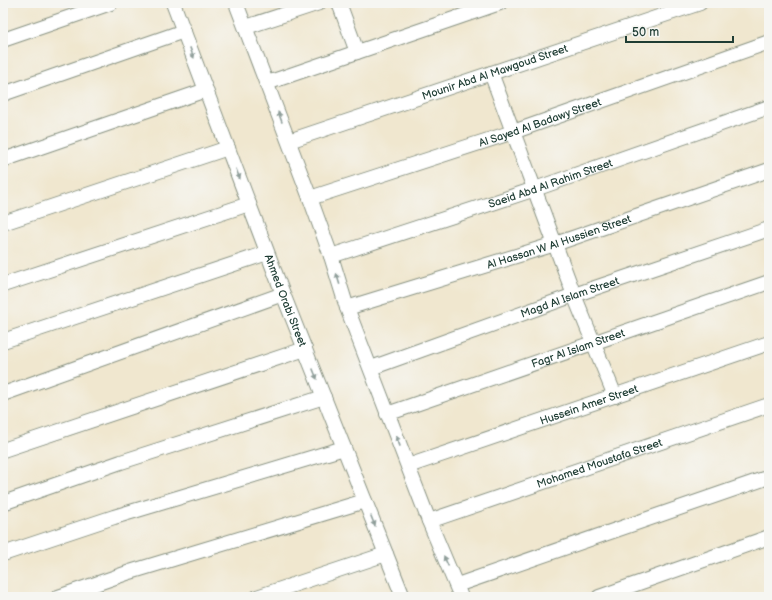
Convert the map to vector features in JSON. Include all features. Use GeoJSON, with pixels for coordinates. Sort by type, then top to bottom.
{"type":"FeatureCollection","features":[{"type":"Feature","properties":{"kind":"street"},"geometry":{"type":"LineString","coordinates":[[3,40],[111,3]]}},
{"type":"Feature","properties":{"kind":"street","name":"Ahmed Orabi Street"},"geometry":{"type":"LineString","coordinates":[[173,3],[283,294],[403,597]]}},
{"type":"Feature","properties":{"kind":"street"},"geometry":{"type":"LineString","coordinates":[[236,3],[310,198],[331,256],[347,308],[429,521],[459,591],[769,477]]}},
{"type":"Feature","properties":{"kind":"street"},"geometry":{"type":"LineString","coordinates":[[246,27],[319,3]]}},
{"type":"Feature","properties":{"kind":"street"},"geometry":{"type":"LineString","coordinates":[[339,3],[356,52]]}},
{"type":"Feature","properties":{"kind":"street"},"geometry":{"type":"LineString","coordinates":[[267,83],[500,3]]}},
{"type":"Feature","properties":{"kind":"street","name":"Mounir Abd Al Mawgoud Street"},"geometry":{"type":"LineString","coordinates":[[289,141],[700,3]]}},
{"type":"Feature","properties":{"kind":"street"},"geometry":{"type":"LineString","coordinates":[[3,94],[184,31]]}},
{"type":"Feature","properties":{"kind":"street","name":"Al Sayed Al Badawy Street"},"geometry":{"type":"LineString","coordinates":[[310,198],[513,132],[769,42]]}},
{"type":"Feature","properties":{"kind":"street"},"geometry":{"type":"LineString","coordinates":[[491,73],[574,295],[615,396]]}},
{"type":"Feature","properties":{"kind":"street"},"geometry":{"type":"LineString","coordinates":[[3,160],[206,90]]}},
{"type":"Feature","properties":{"kind":"street","name":"Saeid Abd Al Rahim Street"},"geometry":{"type":"LineString","coordinates":[[331,256],[535,189],[769,107]]}},
{"type":"Feature","properties":{"kind":"street"},"geometry":{"type":"LineString","coordinates":[[3,223],[228,148]]}},
{"type":"Feature","properties":{"kind":"street","name":"Al Hassan W Al Hussien Street"},"geometry":{"type":"LineString","coordinates":[[347,308],[555,244],[769,170]]}},
{"type":"Feature","properties":{"kind":"street"},"geometry":{"type":"LineString","coordinates":[[3,285],[249,204]]}},
{"type":"Feature","properties":{"kind":"street","name":"Magd Al Islam Street"},"geometry":{"type":"LineString","coordinates":[[371,368],[574,295],[769,229]]}},
{"type":"Feature","properties":{"kind":"street"},"geometry":{"type":"LineString","coordinates":[[3,341],[268,252]]}},
{"type":"Feature","properties":{"kind":"street","name":"Fagr Al Islam Street"},"geometry":{"type":"LineString","coordinates":[[388,414],[769,282]]}},
{"type":"Feature","properties":{"kind":"street"},"geometry":{"type":"LineString","coordinates":[[3,394],[283,294]]}},
{"type":"Feature","properties":{"kind":"street","name":"Hussein Amer Street"},"geometry":{"type":"LineString","coordinates":[[408,466],[769,343]]}},
{"type":"Feature","properties":{"kind":"street"},"geometry":{"type":"LineString","coordinates":[[3,450],[305,349]]}},
{"type":"Feature","properties":{"kind":"street"},"geometry":{"type":"LineString","coordinates":[[3,503],[121,462],[324,397]]}},
{"type":"Feature","properties":{"kind":"street","name":"Mohamed Moustafa Street"},"geometry":{"type":"LineString","coordinates":[[429,521],[769,405]]}},
{"type":"Feature","properties":{"kind":"street"},"geometry":{"type":"LineString","coordinates":[[3,554],[114,517],[344,448]]}},
{"type":"Feature","properties":{"kind":"street"},"geometry":{"type":"LineString","coordinates":[[58,597],[130,572],[365,502]]}},
{"type":"Feature","properties":{"kind":"street"},"geometry":{"type":"LineString","coordinates":[[599,597],[769,538]]}},
{"type":"Feature","properties":{"kind":"street"},"geometry":{"type":"LineString","coordinates":[[257,597],[386,554]]}}]}
